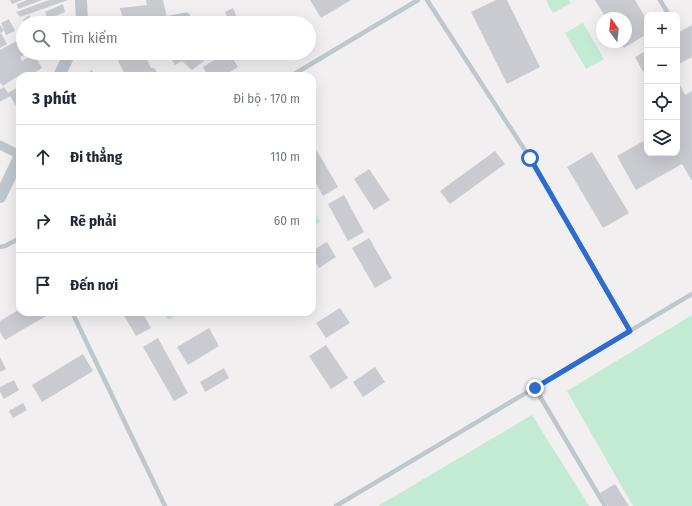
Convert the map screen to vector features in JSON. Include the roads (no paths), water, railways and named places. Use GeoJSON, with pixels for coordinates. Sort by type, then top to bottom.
{"type":"FeatureCollection","features":[{"type":"Feature","properties":{"kind":"street"},"geometry":{"type":"LineString","coordinates":[[81,0],[82,16]]}},
{"type":"Feature","properties":{"kind":"street"},"geometry":{"type":"LineString","coordinates":[[61,72],[67,60]]}},
{"type":"Feature","properties":{"kind":"street"},"geometry":{"type":"LineString","coordinates":[[0,145],[16,153]]}},
{"type":"Feature","properties":{"kind":"street"},"geometry":{"type":"LineString","coordinates":[[0,197],[16,163]]}},
{"type":"Feature","properties":{"kind":"lane"},"geometry":{"type":"LineString","coordinates":[[298,72],[418,0]]}},
{"type":"Feature","properties":{"kind":"lane"},"geometry":{"type":"LineString","coordinates":[[427,0],[530,158],[630,331]]}},
{"type":"Feature","properties":{"kind":"lane"},"geometry":{"type":"LineString","coordinates":[[660,0],[667,12]]}},
{"type":"Feature","properties":{"kind":"lane"},"geometry":{"type":"LineString","coordinates":[[0,247],[16,240]]}},
{"type":"Feature","properties":{"kind":"lane"},"geometry":{"type":"LineString","coordinates":[[336,506],[692,294]]}},
{"type":"Feature","properties":{"kind":"lane"},"geometry":{"type":"LineString","coordinates":[[74,316],[165,506]]}},
{"type":"Feature","properties":{"kind":"lane"},"geometry":{"type":"LineString","coordinates":[[535,388],[605,506]]}}]}
